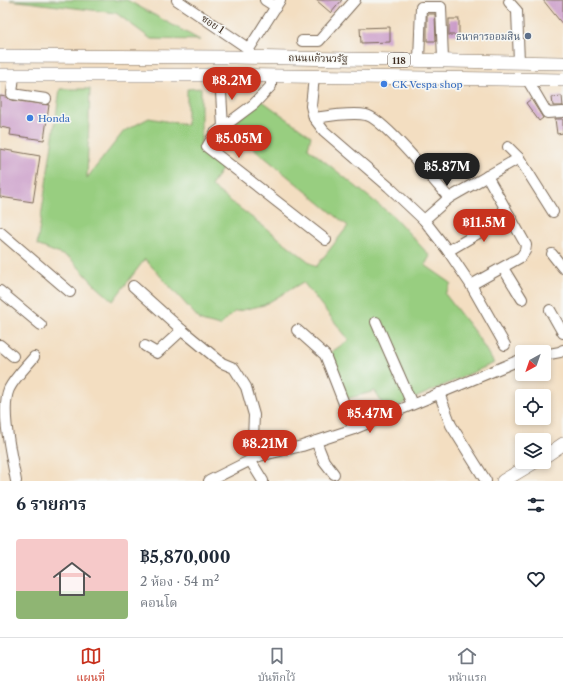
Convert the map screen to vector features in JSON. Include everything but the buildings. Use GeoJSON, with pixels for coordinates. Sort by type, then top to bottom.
{"type":"FeatureCollection","features":[{"type":"Feature","properties":{"kind":"main road","name":"ถนนแก้วนวรัฐ"},"geometry":{"type":"LineString","coordinates":[[0,56],[249,53],[306,58],[563,62]]}},
{"type":"Feature","properties":{"kind":"main road","name":"ถนนแก้วนวรัฐ"},"geometry":{"type":"LineString","coordinates":[[0,74],[563,80]]}},
{"type":"Feature","properties":{"kind":"main road"},"geometry":{"type":"LineString","coordinates":[[551,452],[563,444]]}},
{"type":"Feature","properties":{"kind":"main road"},"geometry":{"type":"LineString","coordinates":[[511,479],[525,469]]}},
{"type":"Feature","properties":{"kind":"street","name":"ซอย 1"},"geometry":{"type":"LineString","coordinates":[[177,0],[249,53]]}},
{"type":"Feature","properties":{"kind":"street"},"geometry":{"type":"LineString","coordinates":[[249,53],[278,3],[265,0]]}},
{"type":"Feature","properties":{"kind":"street"},"geometry":{"type":"LineString","coordinates":[[306,58],[305,41],[319,41],[355,0]]}},
{"type":"Feature","properties":{"kind":"street"},"geometry":{"type":"LineString","coordinates":[[509,2],[517,11],[519,62]]}},
{"type":"Feature","properties":{"kind":"street"},"geometry":{"type":"LineString","coordinates":[[419,60],[421,7],[441,6],[443,60]]}},
{"type":"Feature","properties":{"kind":"street"},"geometry":{"type":"LineString","coordinates":[[14,75],[12,94],[46,99]]}},
{"type":"Feature","properties":{"kind":"street"},"geometry":{"type":"LineString","coordinates":[[220,76],[223,127]]}},
{"type":"Feature","properties":{"kind":"street"},"geometry":{"type":"LineString","coordinates":[[271,76],[271,86],[254,104],[215,133],[207,147],[326,240]]}},
{"type":"Feature","properties":{"kind":"street"},"geometry":{"type":"LineString","coordinates":[[314,77],[311,106],[311,112],[314,118],[324,131],[389,187],[424,220],[471,285],[505,345]]}},
{"type":"Feature","properties":{"kind":"street"},"geometry":{"type":"LineString","coordinates":[[527,79],[547,113],[563,112]]}},
{"type":"Feature","properties":{"kind":"street"},"geometry":{"type":"LineString","coordinates":[[314,118],[365,114],[373,118],[396,138],[449,198]]}},
{"type":"Feature","properties":{"kind":"street"},"geometry":{"type":"LineString","coordinates":[[508,147],[519,158],[553,212]]}},
{"type":"Feature","properties":{"kind":"street"},"geometry":{"type":"LineString","coordinates":[[424,220],[449,198],[519,158]]}},
{"type":"Feature","properties":{"kind":"street"},"geometry":{"type":"LineString","coordinates":[[471,285],[521,257],[525,251],[526,245],[487,176]]}},
{"type":"Feature","properties":{"kind":"street"},"geometry":{"type":"LineString","coordinates":[[448,252],[509,215]]}},
{"type":"Feature","properties":{"kind":"street"},"geometry":{"type":"LineString","coordinates":[[0,245],[4,235],[70,292]]}},
{"type":"Feature","properties":{"kind":"street"},"geometry":{"type":"LineString","coordinates":[[552,254],[563,268]]}},
{"type":"Feature","properties":{"kind":"street"},"geometry":{"type":"LineString","coordinates":[[502,268],[522,299]]}},
{"type":"Feature","properties":{"kind":"street"},"geometry":{"type":"LineString","coordinates":[[133,286],[182,330],[222,362],[234,368],[246,387],[254,415],[253,438],[255,458],[263,481]]}},
{"type":"Feature","properties":{"kind":"street"},"geometry":{"type":"LineString","coordinates":[[0,291],[41,325]]}},
{"type":"Feature","properties":{"kind":"street"},"geometry":{"type":"LineString","coordinates":[[550,310],[563,333]]}},
{"type":"Feature","properties":{"kind":"street"},"geometry":{"type":"LineString","coordinates":[[376,322],[412,404]]}},
{"type":"Feature","properties":{"kind":"street"},"geometry":{"type":"LineString","coordinates":[[145,346],[157,353],[182,330]]}},
{"type":"Feature","properties":{"kind":"street"},"geometry":{"type":"LineString","coordinates":[[296,330],[324,355],[354,429]]}},
{"type":"Feature","properties":{"kind":"street"},"geometry":{"type":"LineString","coordinates":[[0,345],[13,356]]}},
{"type":"Feature","properties":{"kind":"street"},"geometry":{"type":"LineString","coordinates":[[551,354],[563,350]]}},
{"type":"Feature","properties":{"kind":"street"},"geometry":{"type":"LineString","coordinates":[[16,481],[8,437],[6,408],[8,391],[13,382],[34,357]]}},
{"type":"Feature","properties":{"kind":"street"},"geometry":{"type":"LineString","coordinates":[[210,481],[255,458],[354,429],[515,362]]}},
{"type":"Feature","properties":{"kind":"street"},"geometry":{"type":"LineString","coordinates":[[439,393],[451,425],[486,481]]}},
{"type":"Feature","properties":{"kind":"street"},"geometry":{"type":"LineString","coordinates":[[316,441],[324,461],[334,474]]}},
{"type":"Feature","properties":{"kind":"green space"},"geometry":{"type":"Polygon","coordinates":[[[10,0],[127,0],[200,40],[151,39],[116,13],[10,0]]]}},
{"type":"Feature","properties":{"kind":"green space"},"geometry":{"type":"Polygon","coordinates":[[[201,88],[201,149],[224,166],[211,186],[316,267],[348,226],[229,128],[261,100],[311,136],[308,148],[394,217],[430,256],[425,265],[451,283],[445,294],[476,334],[494,363],[386,411],[375,391],[346,399],[327,355],[349,340],[303,282],[264,305],[234,312],[220,326],[201,321],[145,259],[113,301],[96,286],[70,258],[37,245],[60,89],[90,89],[87,178],[124,131],[149,118],[187,125],[187,89],[201,88]]]}},
{"type":"Feature","properties":{"kind":"place","name":"ธนาคารออมสิน"},"geometry":{"type":"Point","coordinates":[528,36]}},
{"type":"Feature","properties":{"kind":"place","name":"CK Vespa shop"},"geometry":{"type":"Point","coordinates":[384,84]}},
{"type":"Feature","properties":{"kind":"place","name":"Honda"},"geometry":{"type":"Point","coordinates":[30,118]}}]}
